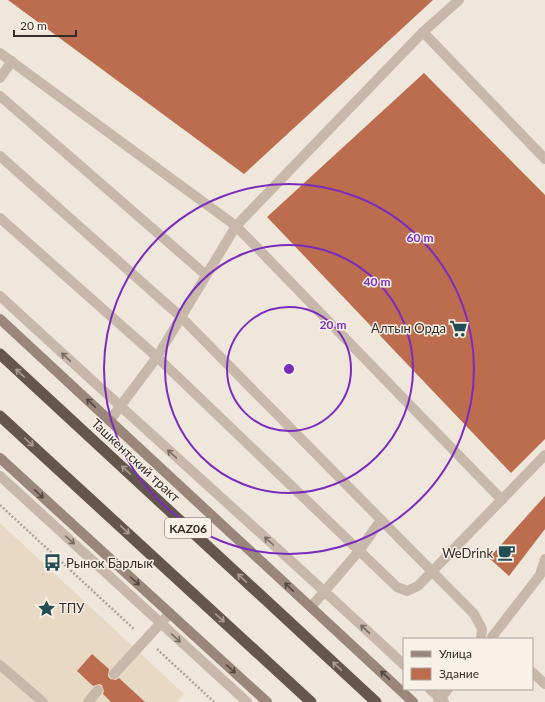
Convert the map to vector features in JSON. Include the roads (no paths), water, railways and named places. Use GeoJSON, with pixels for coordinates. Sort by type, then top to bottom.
{"type":"FeatureCollection","features":[{"type":"Feature","properties":{"kind":"highway","name":"Ташкентский тракт"},"geometry":{"type":"LineString","coordinates":[[0,354],[376,702]]}},
{"type":"Feature","properties":{"kind":"highway"},"geometry":{"type":"LineString","coordinates":[[0,416],[310,702]]}},
{"type":"Feature","properties":{"kind":"main road"},"geometry":{"type":"LineString","coordinates":[[0,318],[413,702]]}},
{"type":"Feature","properties":{"kind":"main road"},"geometry":{"type":"LineString","coordinates":[[0,458],[267,702]]}},
{"type":"Feature","properties":{"kind":"lane"},"geometry":{"type":"LineString","coordinates":[[110,420],[157,357],[236,226],[423,32],[459,0]]}},
{"type":"Feature","properties":{"kind":"lane"},"geometry":{"type":"LineString","coordinates":[[423,32],[545,159]]}},
{"type":"Feature","properties":{"kind":"lane"},"geometry":{"type":"LineString","coordinates":[[0,53],[236,226],[502,500]]}},
{"type":"Feature","properties":{"kind":"lane"},"geometry":{"type":"LineString","coordinates":[[0,78],[12,61]]}},
{"type":"Feature","properties":{"kind":"lane"},"geometry":{"type":"LineString","coordinates":[[0,96],[206,276]]}},
{"type":"Feature","properties":{"kind":"lane"},"geometry":{"type":"LineString","coordinates":[[0,156],[181,317],[474,614],[482,634],[493,638],[540,575],[545,559]]}},
{"type":"Feature","properties":{"kind":"lane"},"geometry":{"type":"LineString","coordinates":[[0,218],[157,357],[397,587],[407,591],[418,586],[434,572],[545,455]]}},
{"type":"Feature","properties":{"kind":"lane"},"geometry":{"type":"LineString","coordinates":[[0,296],[119,407],[325,591],[403,664]]}},
{"type":"Feature","properties":{"kind":"lane"},"geometry":{"type":"LineString","coordinates":[[0,476],[247,702]]}},
{"type":"Feature","properties":{"kind":"lane"},"geometry":{"type":"LineString","coordinates":[[311,607],[359,551],[381,520]]}},
{"type":"Feature","properties":{"kind":"lane"},"geometry":{"type":"LineString","coordinates":[[114,674],[170,613]]}},
{"type":"Feature","properties":{"kind":"lane"},"geometry":{"type":"LineString","coordinates":[[0,664],[43,702]]}},
{"type":"Feature","properties":{"kind":"lane"},"geometry":{"type":"LineString","coordinates":[[533,673],[545,684]]}},
{"type":"Feature","properties":{"kind":"lane"},"geometry":{"type":"LineString","coordinates":[[88,702],[98,690]]}},
{"type":"Feature","properties":{"kind":"lane"},"geometry":{"type":"LineString","coordinates":[[431,690],[441,701],[447,690]]}},
{"type":"Feature","properties":{"kind":"place","name":"Алтын Орда"},"geometry":{"type":"Point","coordinates":[459,328]}},
{"type":"Feature","properties":{"kind":"place","name":"WeDrink"},"geometry":{"type":"Point","coordinates":[506,553]}},
{"type":"Feature","properties":{"kind":"place","name":"Рынок Барлык"},"geometry":{"type":"Point","coordinates":[53,563]}},
{"type":"Feature","properties":{"kind":"place","name":"ТПУ"},"geometry":{"type":"Point","coordinates":[46,608]}}]}
